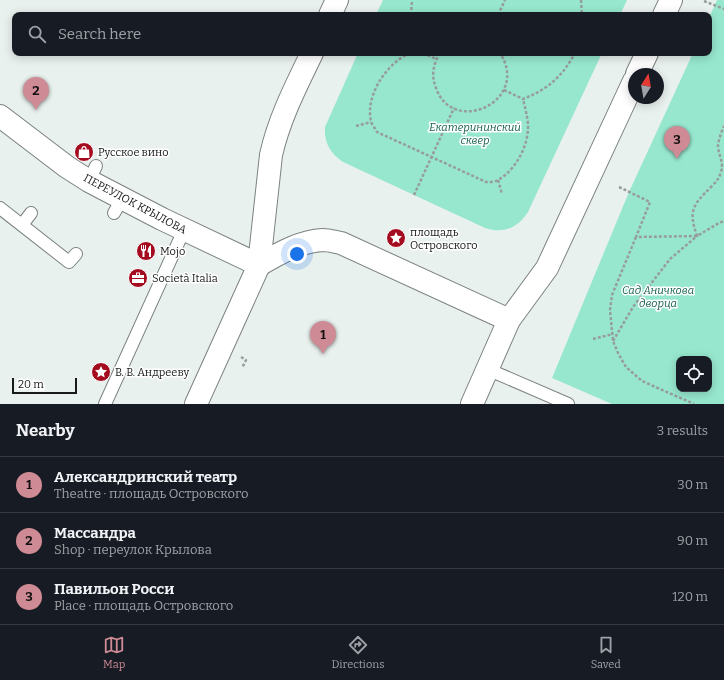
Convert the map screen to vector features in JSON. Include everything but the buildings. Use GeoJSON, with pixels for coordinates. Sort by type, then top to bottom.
{"type":"FeatureCollection","features":[{"type":"Feature","properties":{"kind":"street"},"geometry":{"type":"LineString","coordinates":[[331,12],[336,0]]}},
{"type":"Feature","properties":{"kind":"street"},"geometry":{"type":"LineString","coordinates":[[665,12],[671,0]]}},
{"type":"Feature","properties":{"kind":"street"},"geometry":{"type":"LineString","coordinates":[[196,404],[259,265],[270,155],[281,118],[311,56]]}},
{"type":"Feature","properties":{"kind":"street"},"geometry":{"type":"LineString","coordinates":[[640,68],[646,56]]}},
{"type":"Feature","properties":{"kind":"street"},"geometry":{"type":"LineString","coordinates":[[472,404],[510,320],[547,268],[628,94]]}},
{"type":"Feature","properties":{"kind":"street","name":"ПЕРЕУЛОК КРЫЛОВА"},"geometry":{"type":"LineString","coordinates":[[0,116],[64,171],[92,174],[118,206],[184,230],[259,265]]}},
{"type":"Feature","properties":{"kind":"street"},"geometry":{"type":"LineString","coordinates":[[259,265],[280,253],[302,244],[323,240],[341,243],[510,320]]}},
{"type":"Feature","properties":{"kind":"lane"},"geometry":{"type":"LineString","coordinates":[[0,208],[69,262],[76,254]]}},
{"type":"Feature","properties":{"kind":"lane"},"geometry":{"type":"LineString","coordinates":[[22,225],[31,213]]}},
{"type":"Feature","properties":{"kind":"lane"},"geometry":{"type":"LineString","coordinates":[[105,404],[184,230]]}},
{"type":"Feature","properties":{"kind":"lane"},"geometry":{"type":"LineString","coordinates":[[487,369],[568,404]]}},
{"type":"Feature","properties":{"kind":"path"},"geometry":{"type":"LineString","coordinates":[[411,12],[412,0]]}},
{"type":"Feature","properties":{"kind":"path"},"geometry":{"type":"LineString","coordinates":[[499,12],[505,0]]}},
{"type":"Feature","properties":{"kind":"path"},"geometry":{"type":"LineString","coordinates":[[581,0],[582,12]]}},
{"type":"Feature","properties":{"kind":"path"},"geometry":{"type":"LineString","coordinates":[[704,1],[724,9]]}},
{"type":"Feature","properties":{"kind":"path"},"geometry":{"type":"LineString","coordinates":[[405,56],[394,62],[385,72],[378,83],[373,96],[371,122],[377,132],[486,182],[498,180],[508,172],[523,150],[527,138],[527,118],[523,99]]}},
{"type":"Feature","properties":{"kind":"path"},"geometry":{"type":"LineString","coordinates":[[430,56],[436,59]]}},
{"type":"Feature","properties":{"kind":"path"},"geometry":{"type":"LineString","coordinates":[[438,56],[433,75],[435,87],[441,98],[447,104],[454,108],[466,111],[479,111],[494,103],[504,90],[507,74],[506,66],[501,56]]}},
{"type":"Feature","properties":{"kind":"path"},"geometry":{"type":"LineString","coordinates":[[523,99],[538,92],[553,82],[566,69],[573,56]]}},
{"type":"Feature","properties":{"kind":"path"},"geometry":{"type":"LineString","coordinates":[[504,90],[523,99]]}},
{"type":"Feature","properties":{"kind":"path"},"geometry":{"type":"LineString","coordinates":[[414,195],[454,108]]}},
{"type":"Feature","properties":{"kind":"path"},"geometry":{"type":"LineString","coordinates":[[356,126],[371,122]]}},
{"type":"Feature","properties":{"kind":"path"},"geometry":{"type":"LineString","coordinates":[[697,236],[693,225],[692,216],[694,207],[698,200],[718,181],[722,163],[718,147],[720,135],[724,126]]}},
{"type":"Feature","properties":{"kind":"path"},"geometry":{"type":"LineString","coordinates":[[498,180],[502,194]]}},
{"type":"Feature","properties":{"kind":"path"},"geometry":{"type":"LineString","coordinates":[[618,187],[650,202],[612,295],[610,310],[613,341],[626,367],[642,381],[694,404]]}},
{"type":"Feature","properties":{"kind":"path"},"geometry":{"type":"LineString","coordinates":[[613,341],[633,307],[666,264],[697,236],[724,221]]}},
{"type":"Feature","properties":{"kind":"path"},"geometry":{"type":"LineString","coordinates":[[636,237],[697,236]]}},
{"type":"Feature","properties":{"kind":"path"},"geometry":{"type":"LineString","coordinates":[[593,339],[613,334]]}},
{"type":"Feature","properties":{"kind":"green space"},"geometry":{"type":"Polygon","coordinates":[[[383,0],[627,0],[621,12],[377,12],[383,0]]]}},
{"type":"Feature","properties":{"kind":"green space","name":"Сад Аничкова дворца"},"geometry":{"type":"Polygon","coordinates":[[[717,0],[724,0],[724,404],[612,404],[552,378],[629,192],[692,56],[712,56],[712,12],[717,0]]]}},
{"type":"Feature","properties":{"kind":"green space","name":"Екатерининский сквер"},"geometry":{"type":"Polygon","coordinates":[[[357,56],[601,56],[528,212],[515,226],[504,230],[492,230],[485,228],[343,162],[331,151],[327,143],[325,127],[357,56]]]}},
{"type":"Feature","properties":{"kind":"place","name":"Массандра"},"geometry":{"type":"Point","coordinates":[36,110]}},
{"type":"Feature","properties":{"kind":"place","name":"Русское вино"},"geometry":{"type":"Point","coordinates":[84,152]}},
{"type":"Feature","properties":{"kind":"place","name":"Павильон Росси"},"geometry":{"type":"Point","coordinates":[677,159]}},
{"type":"Feature","properties":{"kind":"place","name":"площадь Островского"},"geometry":{"type":"Point","coordinates":[396,238]}},
{"type":"Feature","properties":{"kind":"place","name":"Mojo"},"geometry":{"type":"Point","coordinates":[146,251]}},
{"type":"Feature","properties":{"kind":"place","name":"Società Italia"},"geometry":{"type":"Point","coordinates":[138,278]}},
{"type":"Feature","properties":{"kind":"place","name":"Александринский театр"},"geometry":{"type":"Point","coordinates":[323,354]}},
{"type":"Feature","properties":{"kind":"place","name":"В. В. Андрееву"},"geometry":{"type":"Point","coordinates":[101,372]}}]}
